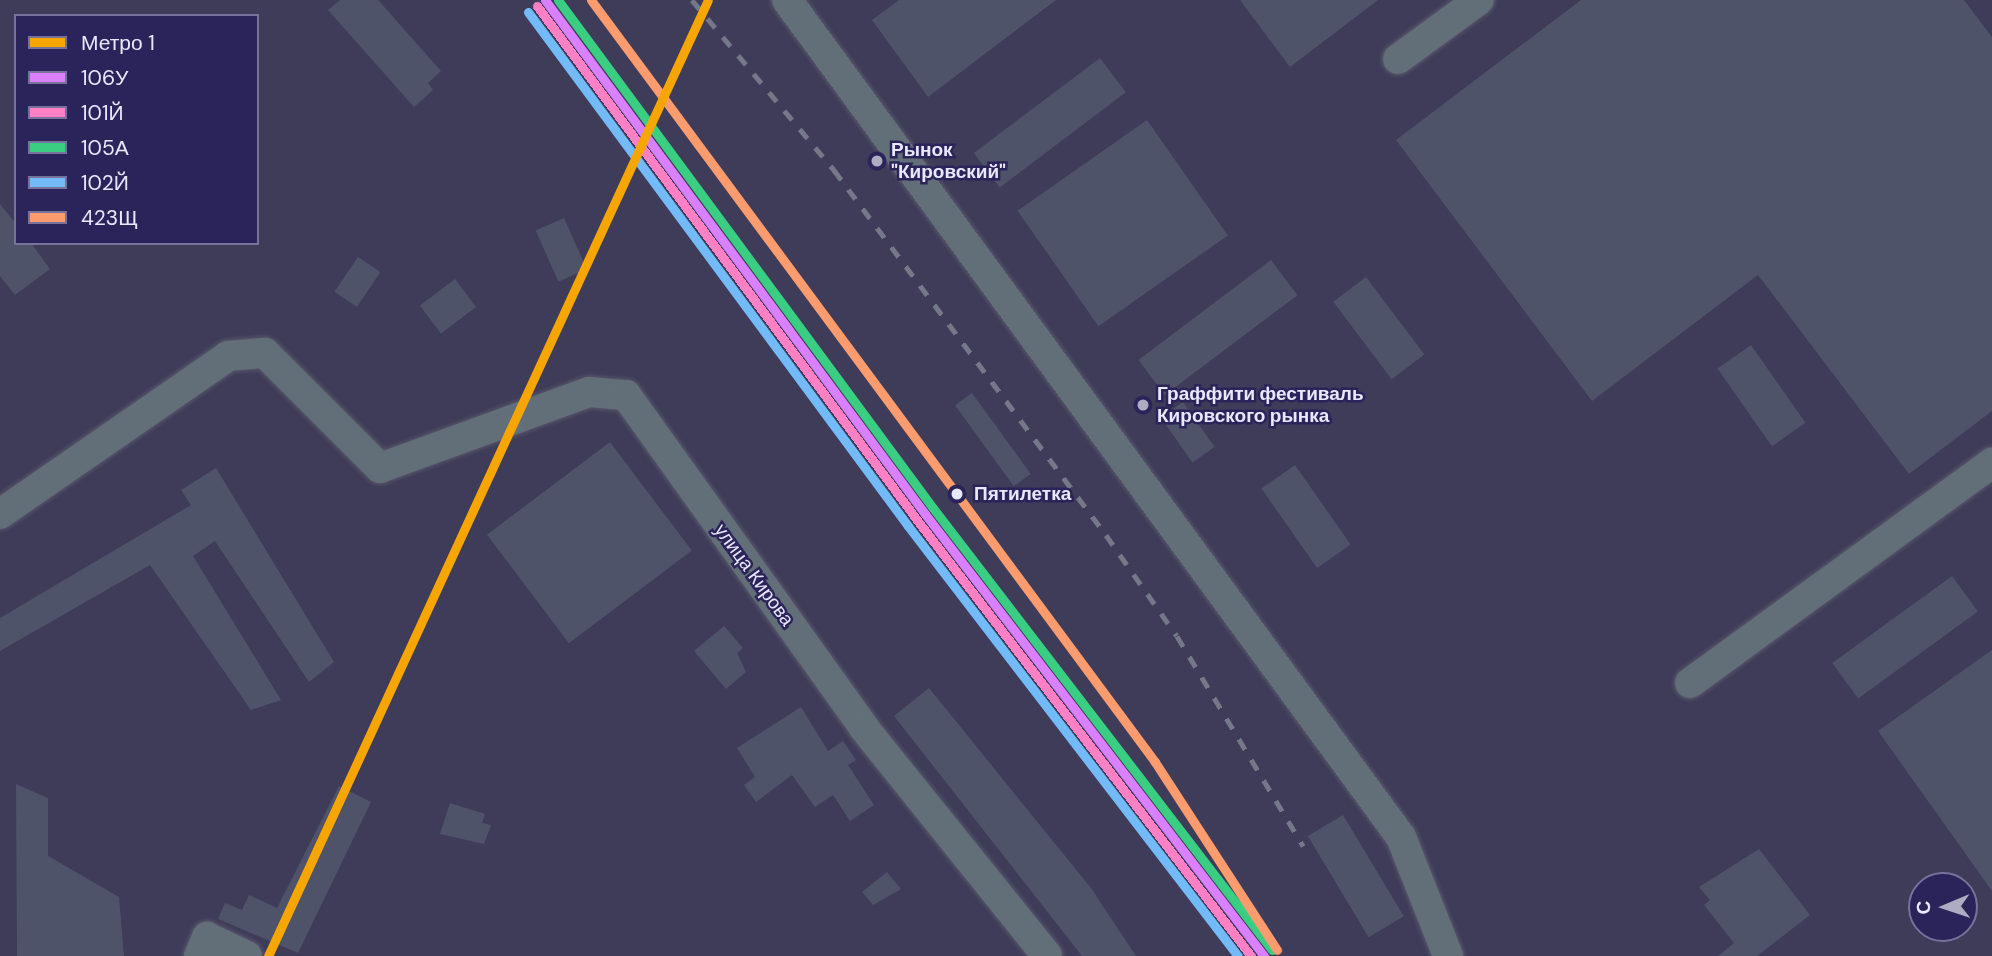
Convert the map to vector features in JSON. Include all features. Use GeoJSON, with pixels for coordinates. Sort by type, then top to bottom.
{"type":"FeatureCollection","features":[{"type":"Feature","properties":{"kind":"street"},"geometry":{"type":"LineString","coordinates":[[788,0],[1401,838],[1448,956]]}},
{"type":"Feature","properties":{"kind":"street"},"geometry":{"type":"LineString","coordinates":[[1398,58],[1479,0]]}},
{"type":"Feature","properties":{"kind":"street","name":"улица Кирова"},"geometry":{"type":"LineString","coordinates":[[0,514],[228,356],[265,353],[380,468],[589,393],[626,395],[864,728],[1047,956]]}},
{"type":"Feature","properties":{"kind":"street"},"geometry":{"type":"LineString","coordinates":[[1690,683],[1991,466]]}},
{"type":"Feature","properties":{"kind":"street"},"geometry":{"type":"LineString","coordinates":[[199,956],[207,937],[247,956]]}},
{"type":"Feature","properties":{"kind":"building"},"geometry":{"type":"Polygon","coordinates":[[[340,0],[378,0],[441,71],[428,83],[433,90],[414,107],[328,10],[340,0]]]}},
{"type":"Feature","properties":{"kind":"building"},"geometry":{"type":"Polygon","coordinates":[[[899,0],[1056,0],[928,97],[872,20],[899,0]]]}},
{"type":"Feature","properties":{"kind":"building"},"geometry":{"type":"Polygon","coordinates":[[[1240,0],[1378,0],[1290,67],[1240,0]]]}},
{"type":"Feature","properties":{"kind":"building"},"geometry":{"type":"Polygon","coordinates":[[[1581,0],[1964,0],[1992,37],[1992,411],[1909,474],[1758,275],[1592,401],[1396,140],[1581,0]]]}},
{"type":"Feature","properties":{"kind":"building"},"geometry":{"type":"Polygon","coordinates":[[[1100,58],[1126,92],[1000,187],[974,153],[1100,58]]]}},
{"type":"Feature","properties":{"kind":"building"},"geometry":{"type":"Polygon","coordinates":[[[1147,120],[1228,236],[1098,326],[1018,211],[1147,120]]]}},
{"type":"Feature","properties":{"kind":"building"},"geometry":{"type":"Polygon","coordinates":[[[0,204],[14,222],[14,245],[32,245],[50,269],[15,295],[0,276],[0,204]]]}},
{"type":"Feature","properties":{"kind":"building"},"geometry":{"type":"Polygon","coordinates":[[[564,218],[587,269],[558,282],[536,231],[564,218]]]}},
{"type":"Feature","properties":{"kind":"building"},"geometry":{"type":"Polygon","coordinates":[[[358,257],[380,272],[357,307],[335,292],[358,257]]]}},
{"type":"Feature","properties":{"kind":"building"},"geometry":{"type":"Polygon","coordinates":[[[1271,260],[1297,295],[1165,395],[1138,360],[1271,260]]]}},
{"type":"Feature","properties":{"kind":"building"},"geometry":{"type":"Polygon","coordinates":[[[1366,277],[1424,354],[1392,379],[1333,302],[1366,277]]]}},
{"type":"Feature","properties":{"kind":"building"},"geometry":{"type":"Polygon","coordinates":[[[455,279],[476,307],[441,333],[420,305],[455,279]]]}},
{"type":"Feature","properties":{"kind":"building"},"geometry":{"type":"Polygon","coordinates":[[[1751,345],[1805,423],[1772,446],[1717,369],[1751,345]]]}},
{"type":"Feature","properties":{"kind":"building"},"geometry":{"type":"Polygon","coordinates":[[[972,393],[1031,474],[1014,486],[955,405],[972,393]]]}},
{"type":"Feature","properties":{"kind":"building"},"geometry":{"type":"Polygon","coordinates":[[[1183,402],[1215,447],[1192,463],[1161,417],[1183,402]]]}},
{"type":"Feature","properties":{"kind":"building"},"geometry":{"type":"Polygon","coordinates":[[[610,442],[692,551],[569,643],[487,535],[610,442]]]}},
{"type":"Feature","properties":{"kind":"building"},"geometry":{"type":"Polygon","coordinates":[[[1295,465],[1351,544],[1317,568],[1261,489],[1295,465]]]}},
{"type":"Feature","properties":{"kind":"building"},"geometry":{"type":"Polygon","coordinates":[[[216,468],[334,662],[309,682],[215,541],[193,556],[281,700],[251,710],[150,565],[0,651],[0,618],[191,505],[181,490],[216,468]]]}},
{"type":"Feature","properties":{"kind":"building"},"geometry":{"type":"Polygon","coordinates":[[[1952,576],[1978,612],[1858,699],[1832,663],[1952,576]]]}},
{"type":"Feature","properties":{"kind":"building"},"geometry":{"type":"Polygon","coordinates":[[[724,626],[743,648],[737,653],[746,672],[726,689],[694,651],[724,626]]]}},
{"type":"Feature","properties":{"kind":"building"},"geometry":{"type":"Polygon","coordinates":[[[1992,650],[1992,891],[1878,731],[1992,650]]]}},
{"type":"Feature","properties":{"kind":"building"},"geometry":{"type":"Polygon","coordinates":[[[929,688],[1091,888],[1136,956],[1082,956],[894,716],[929,688]]]}},
{"type":"Feature","properties":{"kind":"building"},"geometry":{"type":"Polygon","coordinates":[[[801,707],[828,751],[843,741],[856,760],[848,765],[874,805],[850,821],[833,795],[815,807],[792,775],[756,802],[744,785],[755,777],[737,748],[801,707]]]}},
{"type":"Feature","properties":{"kind":"building"},"geometry":{"type":"Polygon","coordinates":[[[16,784],[48,798],[48,856],[119,897],[124,956],[17,956],[16,784]]]}},
{"type":"Feature","properties":{"kind":"building"},"geometry":{"type":"Polygon","coordinates":[[[339,786],[371,802],[298,953],[218,919],[225,903],[242,910],[249,895],[277,908],[339,786]]]}},
{"type":"Feature","properties":{"kind":"building"},"geometry":{"type":"Polygon","coordinates":[[[450,803],[485,814],[482,823],[491,825],[484,844],[440,834],[450,803]]]}},
{"type":"Feature","properties":{"kind":"building"},"geometry":{"type":"Polygon","coordinates":[[[1343,815],[1404,916],[1369,937],[1308,836],[1343,815]]]}},
{"type":"Feature","properties":{"kind":"building"},"geometry":{"type":"Polygon","coordinates":[[[1759,849],[1810,915],[1757,956],[1718,956],[1734,943],[1704,905],[1710,900],[1699,887],[1759,849]]]}},
{"type":"Feature","properties":{"kind":"building"},"geometry":{"type":"Polygon","coordinates":[[[887,872],[901,889],[873,905],[862,892],[887,872]]]}},
{"type":"Feature","properties":{"kind":"railway"},"geometry":{"type":"LineString","coordinates":[[692,0],[834,170],[1106,535],[1177,636],[1303,846]]}},
{"type":"Feature","properties":{"kind":"metro line","name":"1"},"geometry":{"type":"LineString","coordinates":[[268,956],[708,0]]}},
{"type":"Feature","properties":{"kind":"transit line","name":"106У"},"geometry":{"type":"LineString","coordinates":[[545,0],[925,514],[1264,956]]}},
{"type":"Feature","properties":{"kind":"transit line","name":"105А"},"geometry":{"type":"LineString","coordinates":[[558,0],[933,508],[1272,950]]}},
{"type":"Feature","properties":{"kind":"transit line","name":"423Щ"},"geometry":{"type":"LineString","coordinates":[[591,0],[1155,762],[1277,950]]}},
{"type":"Feature","properties":{"kind":"transit line","name":"101Й"},"geometry":{"type":"LineString","coordinates":[[537,6],[917,520],[1251,956]]}},
{"type":"Feature","properties":{"kind":"transit line","name":"102Й"},"geometry":{"type":"LineString","coordinates":[[528,12],[908,526],[1238,956]]}},
{"type":"Feature","properties":{"kind":"place","name":"Рынок \"Кировский\""},"geometry":{"type":"Point","coordinates":[877,161]}},
{"type":"Feature","properties":{"kind":"place","name":"Граффити фестиваль Кировского рынка"},"geometry":{"type":"Point","coordinates":[1143,405]}},
{"type":"Feature","properties":{"kind":"place","name":"Пятилетка"},"geometry":{"type":"Point","coordinates":[957,494]}}]}
